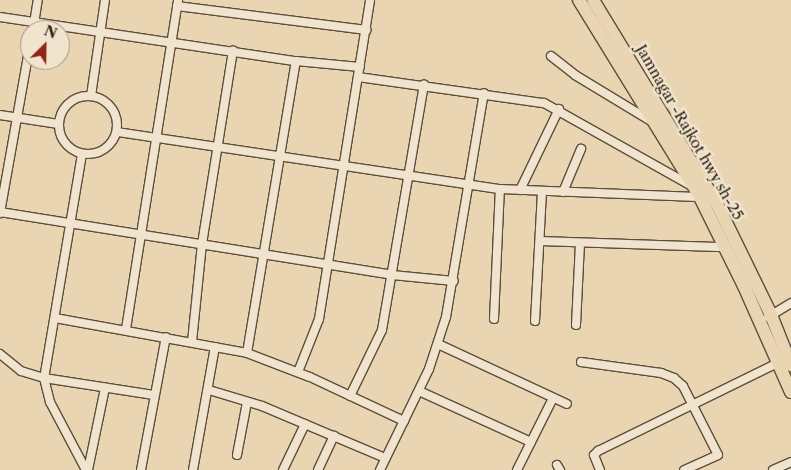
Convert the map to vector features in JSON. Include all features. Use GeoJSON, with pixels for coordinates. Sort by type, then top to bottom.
{"type":"FeatureCollection","features":[{"type":"Feature","properties":{"kind":"main road"},"geometry":{"type":"LineString","coordinates":[[579,0],[653,122],[701,193],[725,247],[765,319],[785,364],[791,392]]}},
{"type":"Feature","properties":{"kind":"main road","name":"Jamnagar -Rajkot hwy sh-25"},"geometry":{"type":"LineString","coordinates":[[593,0],[701,193],[765,319]]}},
{"type":"Feature","properties":{"kind":"street"},"geometry":{"type":"LineString","coordinates":[[34,20],[38,0]]}},
{"type":"Feature","properties":{"kind":"street"},"geometry":{"type":"LineString","coordinates":[[91,96],[105,0]]}},
{"type":"Feature","properties":{"kind":"street"},"geometry":{"type":"LineString","coordinates":[[298,372],[319,319],[370,0]]}},
{"type":"Feature","properties":{"kind":"street"},"geometry":{"type":"LineString","coordinates":[[126,329],[139,234],[178,3],[366,30]]}},
{"type":"Feature","properties":{"kind":"street"},"geometry":{"type":"LineString","coordinates":[[0,17],[20,22]]}},
{"type":"Feature","properties":{"kind":"street"},"geometry":{"type":"LineString","coordinates":[[70,28],[102,29],[296,60],[360,66]]}},
{"type":"Feature","properties":{"kind":"street"},"geometry":{"type":"LineString","coordinates":[[192,342],[202,244],[233,50]]}},
{"type":"Feature","properties":{"kind":"street"},"geometry":{"type":"LineString","coordinates":[[551,56],[575,75],[653,122]]}},
{"type":"Feature","properties":{"kind":"street"},"geometry":{"type":"LineString","coordinates":[[247,353],[278,154],[296,60]]}},
{"type":"Feature","properties":{"kind":"street"},"geometry":{"type":"LineString","coordinates":[[25,70],[0,212],[70,225],[262,253],[392,276],[454,281]]}},
{"type":"Feature","properties":{"kind":"street"},"geometry":{"type":"LineString","coordinates":[[358,77],[484,93],[544,103],[559,109],[701,193]]}},
{"type":"Feature","properties":{"kind":"street"},"geometry":{"type":"LineString","coordinates":[[350,396],[382,330],[424,85]]}},
{"type":"Feature","properties":{"kind":"street"},"geometry":{"type":"LineString","coordinates":[[380,470],[419,391],[438,344],[454,281],[484,93]]}},
{"type":"Feature","properties":{"kind":"street"},"geometry":{"type":"LineString","coordinates":[[91,96],[105,101],[115,112],[117,132],[114,140],[100,152],[82,154],[68,147],[58,124],[60,115],[72,100],[91,96]]}},
{"type":"Feature","properties":{"kind":"street"},"geometry":{"type":"LineString","coordinates":[[520,190],[559,109]]}},
{"type":"Feature","properties":{"kind":"street"},"geometry":{"type":"LineString","coordinates":[[0,114],[58,124]]}},
{"type":"Feature","properties":{"kind":"street"},"geometry":{"type":"LineString","coordinates":[[117,132],[156,139],[278,154],[344,167],[470,186],[542,192],[701,193]]}},
{"type":"Feature","properties":{"kind":"street"},"geometry":{"type":"LineString","coordinates":[[563,192],[581,149]]}},
{"type":"Feature","properties":{"kind":"street"},"geometry":{"type":"LineString","coordinates":[[82,154],[44,378],[50,402],[87,470]]}},
{"type":"Feature","properties":{"kind":"street"},"geometry":{"type":"LineString","coordinates":[[494,319],[500,189]]}},
{"type":"Feature","properties":{"kind":"street"},"geometry":{"type":"LineString","coordinates":[[535,321],[542,192]]}},
{"type":"Feature","properties":{"kind":"street"},"geometry":{"type":"LineString","coordinates":[[540,241],[725,247]]}},
{"type":"Feature","properties":{"kind":"street"},"geometry":{"type":"LineString","coordinates":[[576,325],[580,243]]}},
{"type":"Feature","properties":{"kind":"street"},"geometry":{"type":"LineString","coordinates":[[765,319],[791,303]]}},
{"type":"Feature","properties":{"kind":"street"},"geometry":{"type":"LineString","coordinates":[[54,318],[126,329],[247,353],[298,372],[404,421]]}},
{"type":"Feature","properties":{"kind":"street"},"geometry":{"type":"LineString","coordinates":[[141,470],[166,337]]}},
{"type":"Feature","properties":{"kind":"street"},"geometry":{"type":"LineString","coordinates":[[438,344],[567,404]]}},
{"type":"Feature","properties":{"kind":"street"},"geometry":{"type":"LineString","coordinates":[[193,470],[216,346]]}},
{"type":"Feature","properties":{"kind":"street"},"geometry":{"type":"LineString","coordinates":[[0,354],[21,371],[44,378],[154,395]]}},
{"type":"Feature","properties":{"kind":"street"},"geometry":{"type":"LineString","coordinates":[[581,362],[674,378],[683,386],[718,454],[684,470]]}},
{"type":"Feature","properties":{"kind":"street"},"geometry":{"type":"LineString","coordinates":[[600,470],[594,456],[598,451],[693,405],[785,364]]}},
{"type":"Feature","properties":{"kind":"street"},"geometry":{"type":"LineString","coordinates":[[87,470],[104,388]]}},
{"type":"Feature","properties":{"kind":"street"},"geometry":{"type":"LineString","coordinates":[[209,390],[305,424],[385,458]]}},
{"type":"Feature","properties":{"kind":"street"},"geometry":{"type":"LineString","coordinates":[[419,391],[531,442]]}},
{"type":"Feature","properties":{"kind":"street"},"geometry":{"type":"LineString","coordinates":[[517,470],[553,398]]}},
{"type":"Feature","properties":{"kind":"street"},"geometry":{"type":"LineString","coordinates":[[237,455],[247,402]]}},
{"type":"Feature","properties":{"kind":"street"},"geometry":{"type":"LineString","coordinates":[[283,470],[305,424]]}},
{"type":"Feature","properties":{"kind":"street"},"geometry":{"type":"LineString","coordinates":[[318,470],[334,436]]}},
{"type":"Feature","properties":{"kind":"street"},"geometry":{"type":"LineString","coordinates":[[773,470],[791,462]]}}]}
